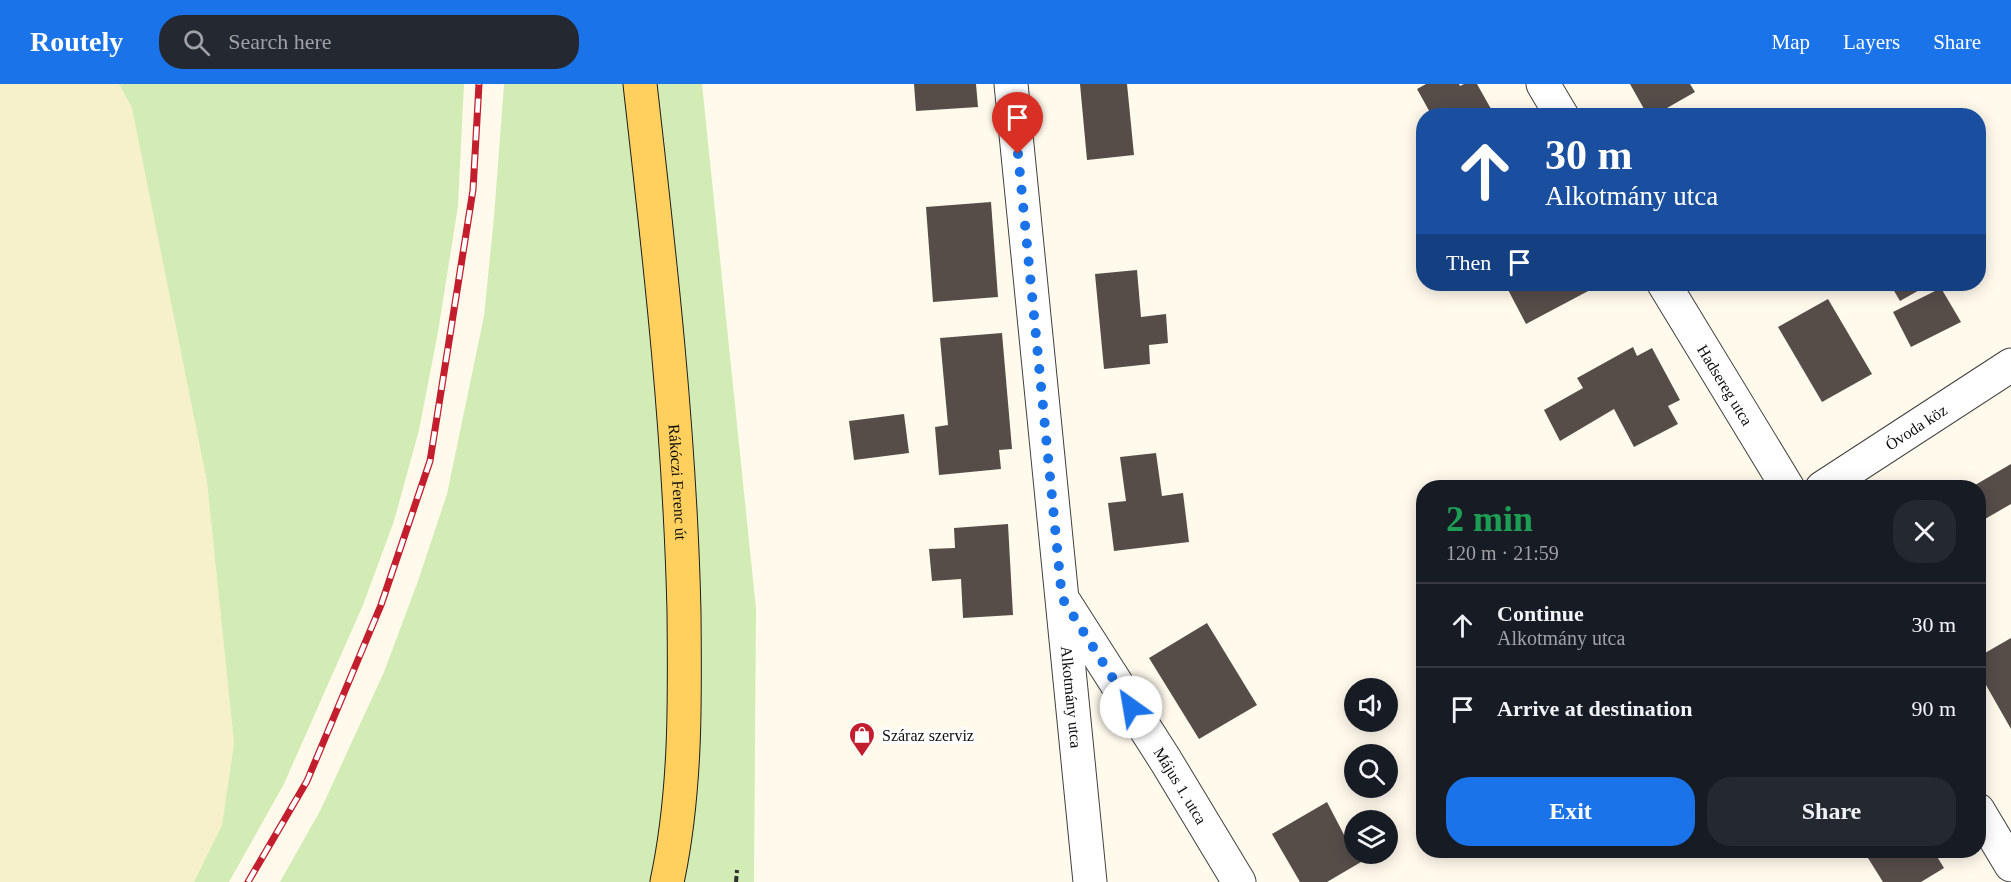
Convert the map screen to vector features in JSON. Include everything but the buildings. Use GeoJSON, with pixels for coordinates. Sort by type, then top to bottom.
{"type":"FeatureCollection","features":[{"type":"Feature","properties":{"kind":"main road","name":"Rákóczi Ferenc út"},"geometry":{"type":"LineString","coordinates":[[640,84],[666,311],[681,516],[684,717],[679,800],[667,882]]}},
{"type":"Feature","properties":{"kind":"street","name":"Alkotmány utca"},"geometry":{"type":"LineString","coordinates":[[1011,84],[1090,882]]}},
{"type":"Feature","properties":{"kind":"street"},"geometry":{"type":"LineString","coordinates":[[1543,84],[1557,108]]}},
{"type":"Feature","properties":{"kind":"street","name":"Hadsereg utca"},"geometry":{"type":"LineString","coordinates":[[1668,291],[1783,480]]}},
{"type":"Feature","properties":{"kind":"street","name":"Óvoda köz"},"geometry":{"type":"LineString","coordinates":[[1834,480],[2011,365]]}},
{"type":"Feature","properties":{"kind":"street","name":"Május 1. utca"},"geometry":{"type":"LineString","coordinates":[[1062,598],[1166,761],[1239,882]]}},
{"type":"Feature","properties":{"kind":"street"},"geometry":{"type":"LineString","coordinates":[[1986,823],[2011,865]]}},
{"type":"Feature","properties":{"kind":"path"},"geometry":{"type":"LineString","coordinates":[[736,882],[737,870]]}},
{"type":"Feature","properties":{"kind":"shaded area"},"geometry":{"type":"Polygon","coordinates":[[[0,84],[119,84],[132,107],[207,482],[234,743],[222,825],[194,882],[0,882],[0,84]]]}},
{"type":"Feature","properties":{"kind":"green space"},"geometry":{"type":"Polygon","coordinates":[[[119,84],[464,84],[458,206],[438,332],[419,430],[394,521],[363,605],[284,784],[229,882],[194,882],[222,825],[234,743],[207,482],[132,108],[119,84]]]}},
{"type":"Feature","properties":{"kind":"green space"},"geometry":{"type":"Polygon","coordinates":[[[504,84],[702,84],[756,609],[754,882],[280,882],[321,809],[384,672],[447,494],[484,316],[504,84]]]}},
{"type":"Feature","properties":{"kind":"railway"},"geometry":{"type":"LineString","coordinates":[[248,882],[307,781],[381,605],[430,461],[473,190],[479,84]]}},
{"type":"Feature","properties":{"kind":"place","name":"Száraz szerviz"},"geometry":{"type":"Point","coordinates":[862,758]}},
{"type":"Feature","properties":{"kind":"route"},"geometry":{"type":"LineString","coordinates":[[1018,154],[1062,598],[1131,707]]}}]}
